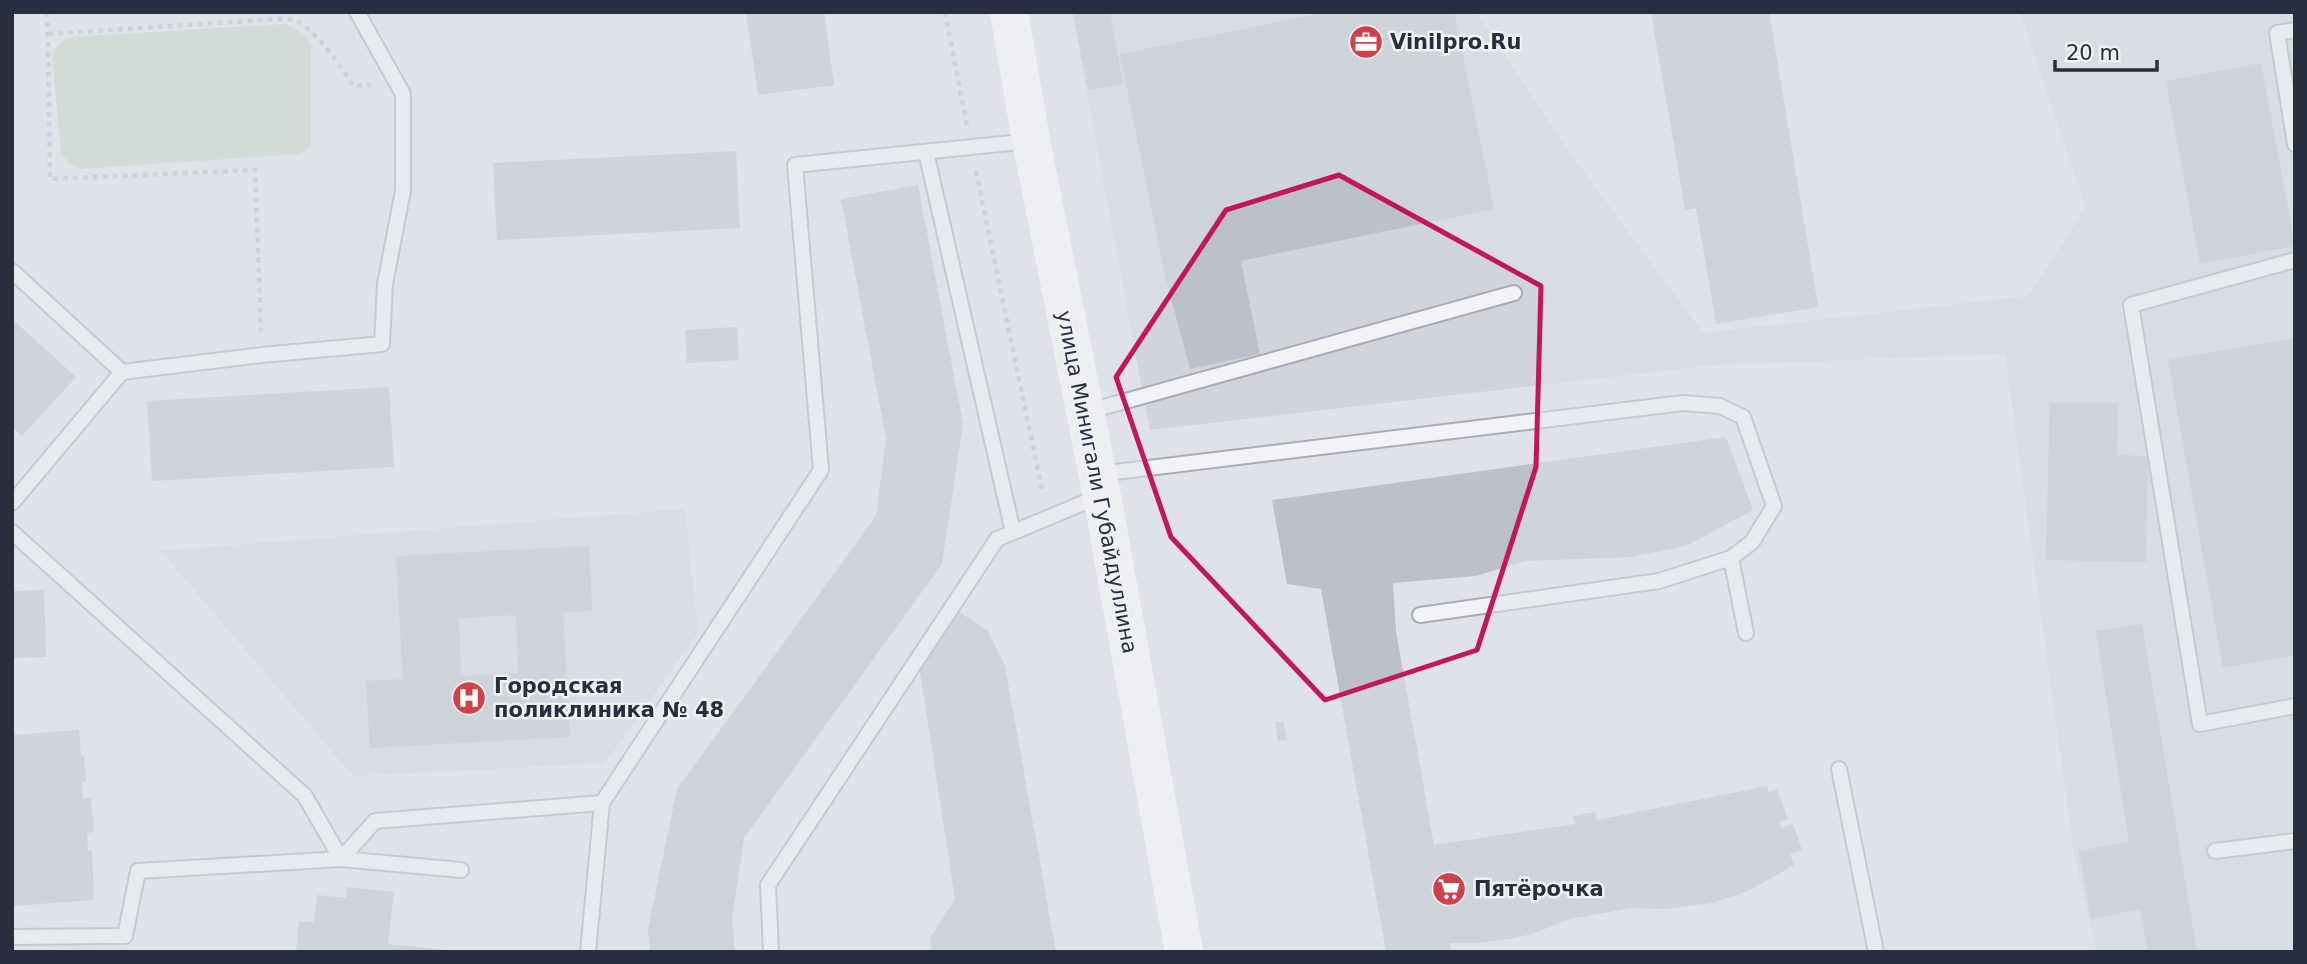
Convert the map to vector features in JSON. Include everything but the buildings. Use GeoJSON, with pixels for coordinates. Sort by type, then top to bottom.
{"type":"FeatureCollection","features":[{"type":"Feature","properties":{"kind":"main road","name":"улица Минигали Губайдуллина"},"geometry":{"type":"LineString","coordinates":[[1009,12],[1031,140],[1100,485],[1184,952]]}},
{"type":"Feature","properties":{"kind":"lane"},"geometry":{"type":"LineString","coordinates":[[12,503],[122,372],[382,344],[385,284],[403,191],[404,94],[356,12]]}},
{"type":"Feature","properties":{"kind":"lane"},"geometry":{"type":"LineString","coordinates":[[2295,30],[2277,33],[2295,144]]}},
{"type":"Feature","properties":{"kind":"lane"},"geometry":{"type":"LineString","coordinates":[[588,952],[602,803],[821,470],[795,165],[1031,140]]}},
{"type":"Feature","properties":{"kind":"lane"},"geometry":{"type":"LineString","coordinates":[[926,152],[1013,532]]}},
{"type":"Feature","properties":{"kind":"lane"},"geometry":{"type":"LineString","coordinates":[[2295,260],[2131,305],[2200,724],[2295,706]]}},
{"type":"Feature","properties":{"kind":"lane"},"geometry":{"type":"LineString","coordinates":[[12,271],[122,372]]}},
{"type":"Feature","properties":{"kind":"lane"},"geometry":{"type":"LineString","coordinates":[[1085,412],[1514,293]]}},
{"type":"Feature","properties":{"kind":"lane"},"geometry":{"type":"LineString","coordinates":[[771,952],[768,885],[997,539],[1048,518],[1100,485],[1683,403],[1720,406],[1743,417],[1774,506],[1752,542],[1731,558],[1659,581],[1420,615]]}},
{"type":"Feature","properties":{"kind":"lane"},"geometry":{"type":"LineString","coordinates":[[12,532],[306,796],[341,859]]}},
{"type":"Feature","properties":{"kind":"lane"},"geometry":{"type":"LineString","coordinates":[[1731,558],[1746,633]]}},
{"type":"Feature","properties":{"kind":"lane"},"geometry":{"type":"LineString","coordinates":[[1839,769],[1876,952]]}},
{"type":"Feature","properties":{"kind":"lane"},"geometry":{"type":"LineString","coordinates":[[341,859],[375,821],[602,803]]}},
{"type":"Feature","properties":{"kind":"lane"},"geometry":{"type":"LineString","coordinates":[[2215,851],[2295,841]]}},
{"type":"Feature","properties":{"kind":"lane"},"geometry":{"type":"LineString","coordinates":[[12,937],[125,936],[138,871],[341,859],[461,870]]}},
{"type":"Feature","properties":{"kind":"path"},"geometry":{"type":"LineString","coordinates":[[46,12],[50,179],[255,170],[262,355]]}},
{"type":"Feature","properties":{"kind":"path"},"geometry":{"type":"LineString","coordinates":[[945,12],[1048,518]]}},
{"type":"Feature","properties":{"kind":"path"},"geometry":{"type":"LineString","coordinates":[[48,34],[296,20],[316,38],[354,86],[397,82]]}},
{"type":"Feature","properties":{"kind":"highlighted area"},"geometry":{"type":"Polygon","coordinates":[[[1339,175],[1541,286],[1536,467],[1477,650],[1325,700],[1171,537],[1116,377],[1226,210],[1339,175]]]}},
{"type":"Feature","properties":{"kind":"shaded area"},"geometry":{"type":"Polygon","coordinates":[[[1072,12],[1476,12],[1576,161],[1703,333],[2028,296],[2086,207],[2020,12],[2295,12],[2295,952],[2097,952],[2074,854],[2005,354],[1714,365],[1150,430],[1072,12]]]}},
{"type":"Feature","properties":{"kind":"shaded area","name":"Городская поликлиника № 48"},"geometry":{"type":"Polygon","coordinates":[[[685,509],[698,633],[605,763],[353,776],[161,551],[685,509]]]}},
{"type":"Feature","properties":{"kind":"green space"},"geometry":{"type":"Polygon","coordinates":[[[285,24],[298,30],[311,43],[311,147],[300,154],[80,169],[70,164],[61,153],[52,54],[60,43],[70,37],[285,24]]]}},
{"type":"Feature","properties":{"kind":"place","name":"Vinilpro.Ru"},"geometry":{"type":"Point","coordinates":[1366,42]}},
{"type":"Feature","properties":{"kind":"place","name":"Городская поликлиника № 48"},"geometry":{"type":"Point","coordinates":[469,698]}},
{"type":"Feature","properties":{"kind":"place","name":"Пятёрочка"},"geometry":{"type":"Point","coordinates":[1449,889]}}]}
